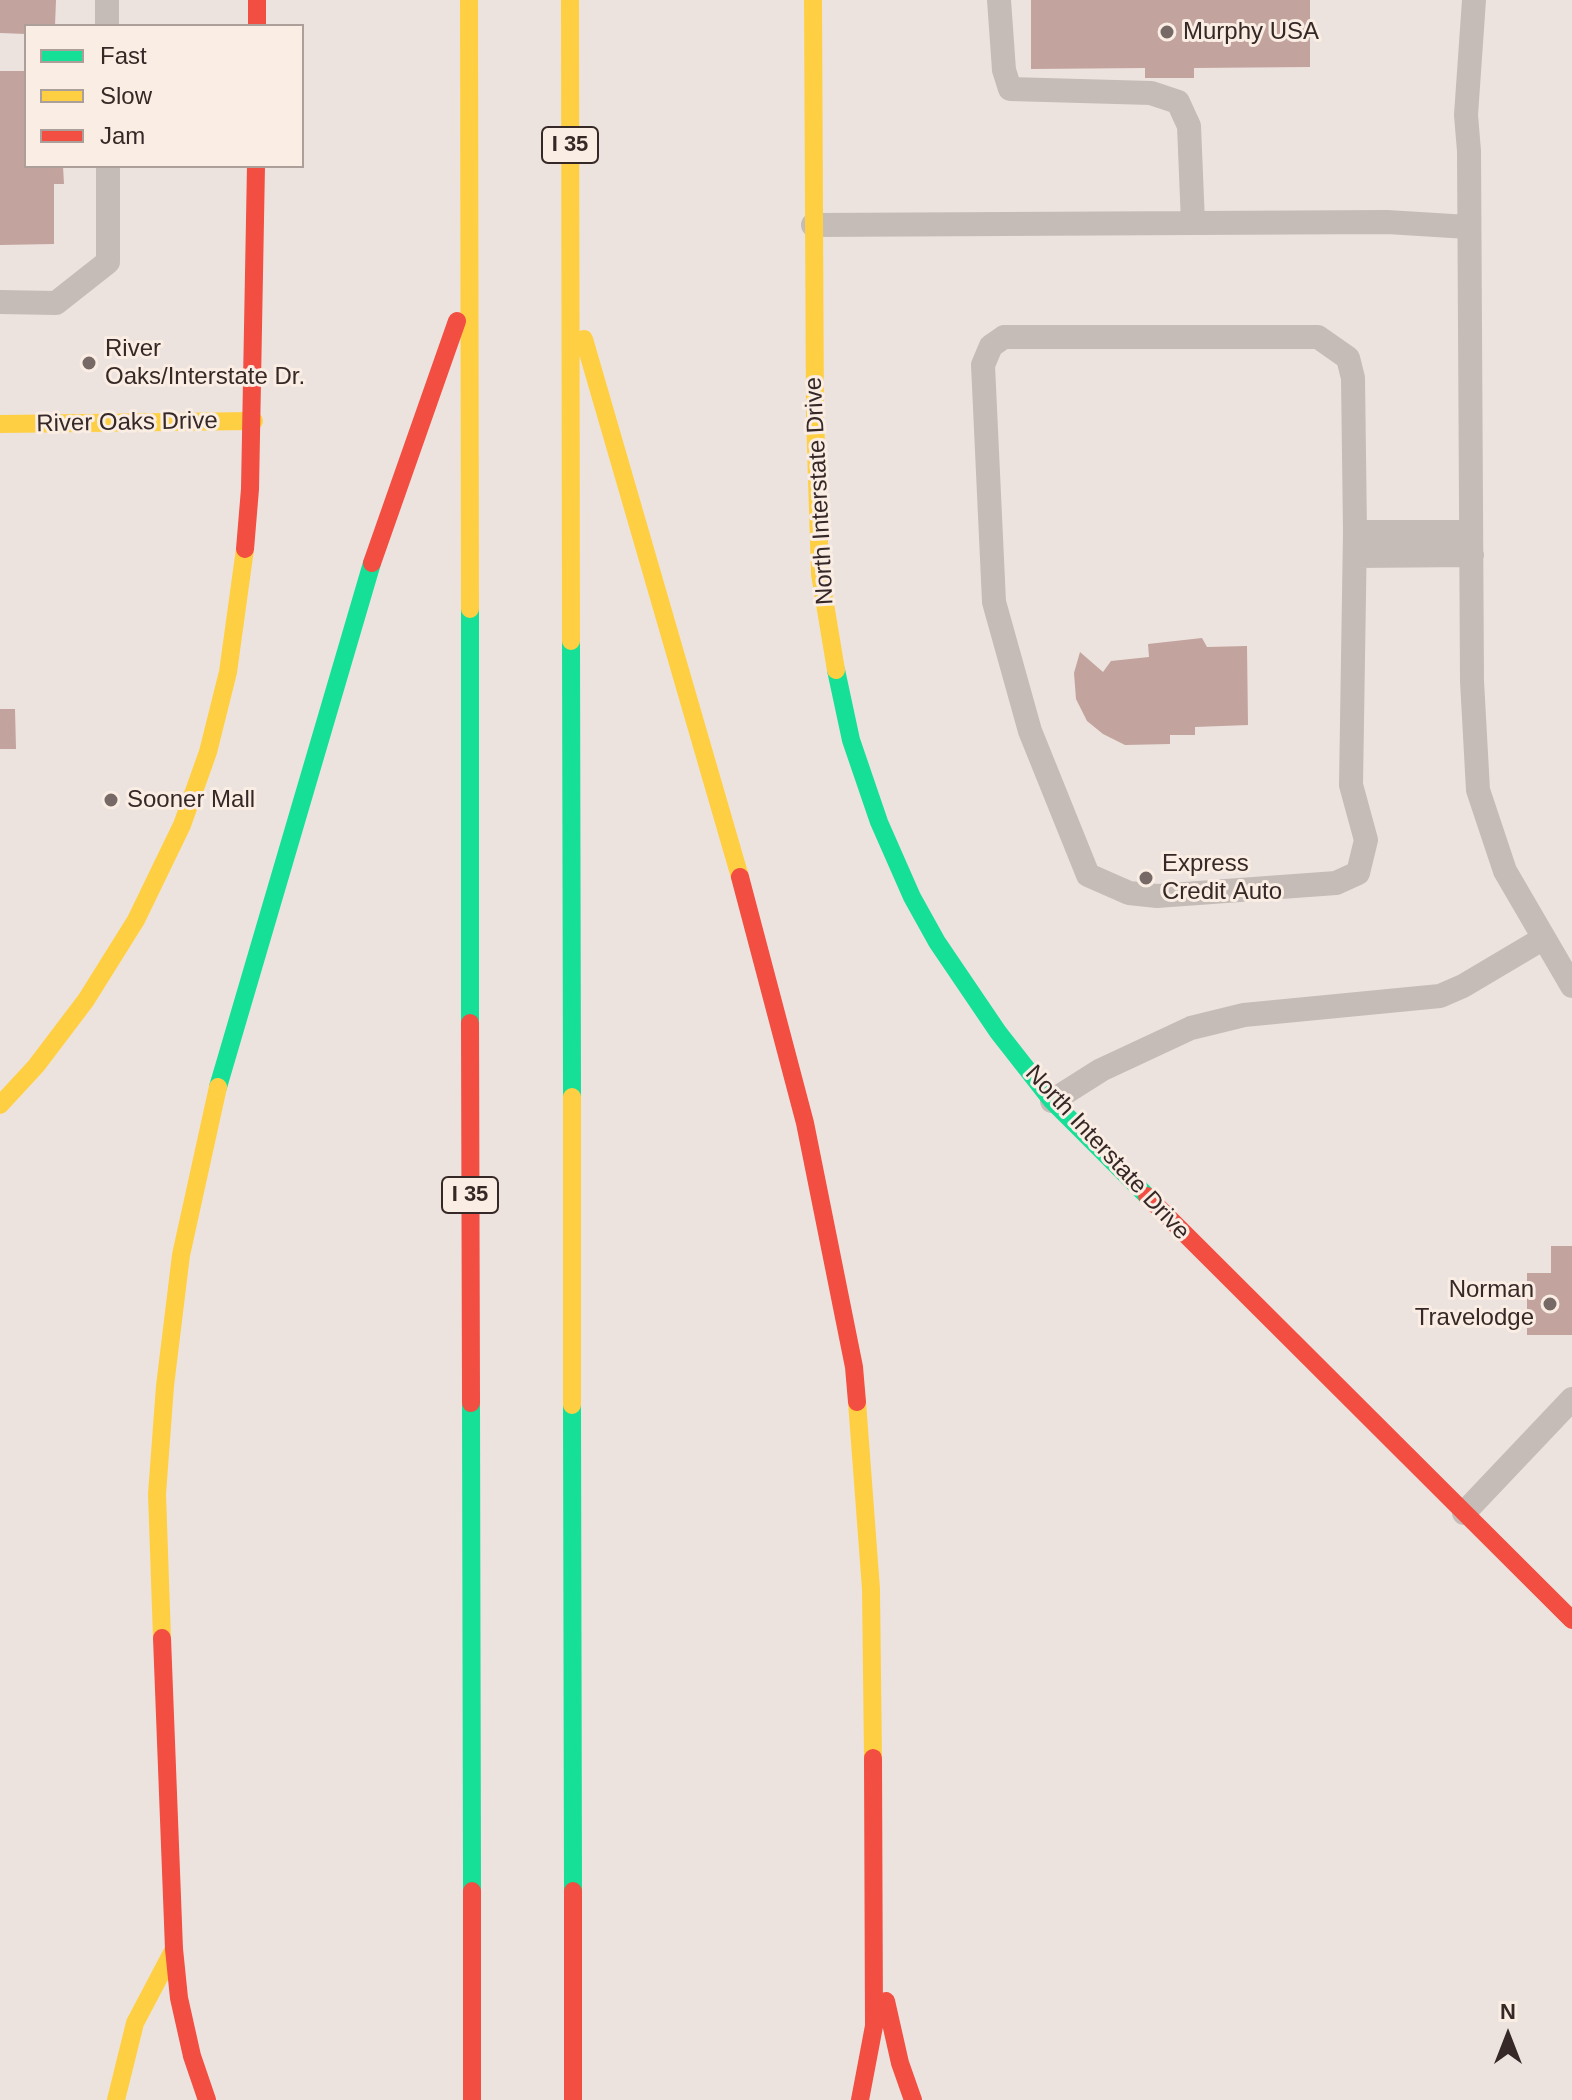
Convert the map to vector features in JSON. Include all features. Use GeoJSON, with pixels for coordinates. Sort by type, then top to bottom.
{"type":"FeatureCollection","features":[{"type":"Feature","properties":{"kind":"main road"},"geometry":{"type":"LineString","coordinates":[[257,0],[257,24]]}},
{"type":"Feature","properties":{"kind":"main road","name":"I 35"},"geometry":{"type":"LineString","coordinates":[[469,0],[472,2100]]}},
{"type":"Feature","properties":{"kind":"main road","name":"I 35"},"geometry":{"type":"LineString","coordinates":[[570,0],[573,2100]]}},
{"type":"Feature","properties":{"kind":"main road","name":"North Interstate Drive"},"geometry":{"type":"LineString","coordinates":[[813,0],[813,225],[820,574],[832,652],[851,740],[879,822],[937,942],[998,1032],[1052,1101],[1572,1620]]}},
{"type":"Feature","properties":{"kind":"main road"},"geometry":{"type":"LineString","coordinates":[[0,1105],[36,1066],[86,1000],[136,920],[182,825],[208,752],[228,672],[243,582],[254,421],[256,168]]}},
{"type":"Feature","properties":{"kind":"main road"},"geometry":{"type":"LineString","coordinates":[[207,2100],[189,2041],[174,1949],[157,1494],[165,1386],[181,1255],[200,1158],[232,1032],[361,595],[468,290]]}},
{"type":"Feature","properties":{"kind":"main road"},"geometry":{"type":"LineString","coordinates":[[570,290],[755,930],[805,1123],[854,1367],[871,1589],[875,1956],[874,2026],[860,2100]]}},
{"type":"Feature","properties":{"kind":"main road","name":"River Oaks Drive"},"geometry":{"type":"LineString","coordinates":[[0,424],[254,421]]}},
{"type":"Feature","properties":{"kind":"main road"},"geometry":{"type":"LineString","coordinates":[[116,2100],[135,2023],[174,1949]]}},
{"type":"Feature","properties":{"kind":"main road"},"geometry":{"type":"LineString","coordinates":[[875,1956],[900,2063],[913,2100]]}},
{"type":"Feature","properties":{"kind":"lane"},"geometry":{"type":"LineString","coordinates":[[107,0],[107,24]]}},
{"type":"Feature","properties":{"kind":"lane"},"geometry":{"type":"LineString","coordinates":[[999,0],[1004,70],[1010,89],[1151,93],[1178,102],[1189,126],[1193,223]]}},
{"type":"Feature","properties":{"kind":"lane"},"geometry":{"type":"LineString","coordinates":[[1474,0],[1466,115],[1469,151],[1472,681],[1478,790],[1505,871],[1572,986]]}},
{"type":"Feature","properties":{"kind":"lane"},"geometry":{"type":"LineString","coordinates":[[0,302],[56,303],[108,262],[108,168]]}},
{"type":"Feature","properties":{"kind":"lane"},"geometry":{"type":"LineString","coordinates":[[813,225],[1387,222],[1468,227]]}},
{"type":"Feature","properties":{"kind":"lane"},"geometry":{"type":"LineString","coordinates":[[1004,337],[1318,337],[1348,358],[1353,378],[1355,544],[1351,785],[1366,840],[1358,873],[1336,883],[1157,896],[1129,893],[1088,875],[1030,731],[994,602],[983,365],[991,346],[1004,337]]}},
{"type":"Feature","properties":{"kind":"lane"},"geometry":{"type":"LineString","coordinates":[[1355,544],[1471,544]]}},
{"type":"Feature","properties":{"kind":"lane"},"geometry":{"type":"LineString","coordinates":[[1052,1101],[1101,1070],[1191,1028],[1244,1015],[1440,996],[1544,938]]}},
{"type":"Feature","properties":{"kind":"lane"},"geometry":{"type":"LineString","coordinates":[[1464,1513],[1572,1399]]}},
{"type":"Feature","properties":{"kind":"building"},"geometry":{"type":"Polygon","coordinates":[[[0,0],[56,0],[55,24],[24,24],[24,34],[0,33],[0,0]]]}},
{"type":"Feature","properties":{"kind":"building"},"geometry":{"type":"Polygon","coordinates":[[[1031,0],[1310,0],[1310,67],[1194,68],[1194,78],[1145,78],[1145,68],[1031,69],[1031,0]]]}},
{"type":"Feature","properties":{"kind":"building"},"geometry":{"type":"Polygon","coordinates":[[[0,71],[24,71],[24,168],[63,168],[64,184],[54,184],[54,244],[0,245],[0,71]]]}},
{"type":"Feature","properties":{"kind":"building"},"geometry":{"type":"Polygon","coordinates":[[[1202,638],[1207,647],[1247,646],[1248,725],[1195,727],[1195,735],[1170,735],[1170,744],[1125,745],[1103,734],[1087,721],[1076,699],[1074,673],[1080,652],[1103,672],[1111,661],[1149,657],[1148,644],[1202,638]]]}},
{"type":"Feature","properties":{"kind":"building"},"geometry":{"type":"Polygon","coordinates":[[[0,709],[15,709],[16,749],[0,749],[0,709]]]}},
{"type":"Feature","properties":{"kind":"building","name":"Norman Travelodge"},"geometry":{"type":"Polygon","coordinates":[[[1551,1246],[1572,1246],[1572,1335],[1527,1335],[1527,1273],[1551,1273],[1551,1246]]]}},
{"type":"Feature","properties":{"kind":"traffic: fast"},"geometry":{"type":"LineString","coordinates":[[218,1087],[372,563]]}},
{"type":"Feature","properties":{"kind":"traffic: fast"},"geometry":{"type":"LineString","coordinates":[[470,609],[470,1023]]}},
{"type":"Feature","properties":{"kind":"traffic: fast"},"geometry":{"type":"LineString","coordinates":[[571,641],[572,1097]]}},
{"type":"Feature","properties":{"kind":"traffic: fast"},"geometry":{"type":"LineString","coordinates":[[836,670],[851,740],[879,822],[912,897],[937,942],[998,1032],[1052,1101],[1147,1196]]}},
{"type":"Feature","properties":{"kind":"traffic: fast"},"geometry":{"type":"LineString","coordinates":[[471,1403],[472,1891]]}},
{"type":"Feature","properties":{"kind":"traffic: fast"},"geometry":{"type":"LineString","coordinates":[[572,1405],[573,1891]]}},
{"type":"Feature","properties":{"kind":"traffic: slow"},"geometry":{"type":"LineString","coordinates":[[469,0],[470,609]]}},
{"type":"Feature","properties":{"kind":"traffic: slow"},"geometry":{"type":"LineString","coordinates":[[570,0],[571,641]]}},
{"type":"Feature","properties":{"kind":"traffic: slow"},"geometry":{"type":"LineString","coordinates":[[813,0],[815,416],[820,574],[836,670]]}},
{"type":"Feature","properties":{"kind":"traffic: slow"},"geometry":{"type":"LineString","coordinates":[[584,339],[740,877]]}},
{"type":"Feature","properties":{"kind":"traffic: slow"},"geometry":{"type":"LineString","coordinates":[[0,424],[254,421]]}},
{"type":"Feature","properties":{"kind":"traffic: slow"},"geometry":{"type":"LineString","coordinates":[[0,1105],[36,1066],[86,1000],[136,920],[182,825],[208,752],[228,672],[245,549]]}},
{"type":"Feature","properties":{"kind":"traffic: slow"},"geometry":{"type":"LineString","coordinates":[[162,1638],[157,1494],[165,1386],[181,1255],[218,1087]]}},
{"type":"Feature","properties":{"kind":"traffic: slow"},"geometry":{"type":"LineString","coordinates":[[572,1097],[572,1405]]}},
{"type":"Feature","properties":{"kind":"traffic: slow"},"geometry":{"type":"LineString","coordinates":[[857,1402],[871,1589],[873,1758]]}},
{"type":"Feature","properties":{"kind":"traffic: slow"},"geometry":{"type":"LineString","coordinates":[[116,2100],[135,2023],[174,1949]]}},
{"type":"Feature","properties":{"kind":"traffic: jam"},"geometry":{"type":"LineString","coordinates":[[257,0],[257,24]]}},
{"type":"Feature","properties":{"kind":"traffic: jam"},"geometry":{"type":"LineString","coordinates":[[245,549],[250,489],[256,168]]}},
{"type":"Feature","properties":{"kind":"traffic: jam"},"geometry":{"type":"LineString","coordinates":[[372,563],[457,321]]}},
{"type":"Feature","properties":{"kind":"traffic: jam"},"geometry":{"type":"LineString","coordinates":[[740,877],[805,1123],[854,1367],[857,1402]]}},
{"type":"Feature","properties":{"kind":"traffic: jam"},"geometry":{"type":"LineString","coordinates":[[470,1023],[471,1403]]}},
{"type":"Feature","properties":{"kind":"traffic: jam"},"geometry":{"type":"LineString","coordinates":[[1147,1196],[1572,1620]]}},
{"type":"Feature","properties":{"kind":"traffic: jam"},"geometry":{"type":"LineString","coordinates":[[162,1638],[174,1949],[179,1998],[192,2056],[207,2100]]}},
{"type":"Feature","properties":{"kind":"traffic: jam"},"geometry":{"type":"LineString","coordinates":[[860,2100],[874,2026],[873,1758]]}},
{"type":"Feature","properties":{"kind":"traffic: jam"},"geometry":{"type":"LineString","coordinates":[[472,1891],[472,2100]]}},
{"type":"Feature","properties":{"kind":"traffic: jam"},"geometry":{"type":"LineString","coordinates":[[573,1891],[573,2100]]}},
{"type":"Feature","properties":{"kind":"traffic: jam"},"geometry":{"type":"LineString","coordinates":[[886,2001],[900,2063],[913,2100]]}},
{"type":"Feature","properties":{"kind":"place","name":"Murphy USA"},"geometry":{"type":"Point","coordinates":[1167,32]}},
{"type":"Feature","properties":{"kind":"place","name":"River Oaks/Interstate Dr."},"geometry":{"type":"Point","coordinates":[89,363]}},
{"type":"Feature","properties":{"kind":"place","name":"Sooner Mall"},"geometry":{"type":"Point","coordinates":[111,800]}},
{"type":"Feature","properties":{"kind":"place","name":"Express Credit Auto"},"geometry":{"type":"Point","coordinates":[1146,878]}},
{"type":"Feature","properties":{"kind":"place","name":"Norman Travelodge"},"geometry":{"type":"Point","coordinates":[1550,1304]}}]}
